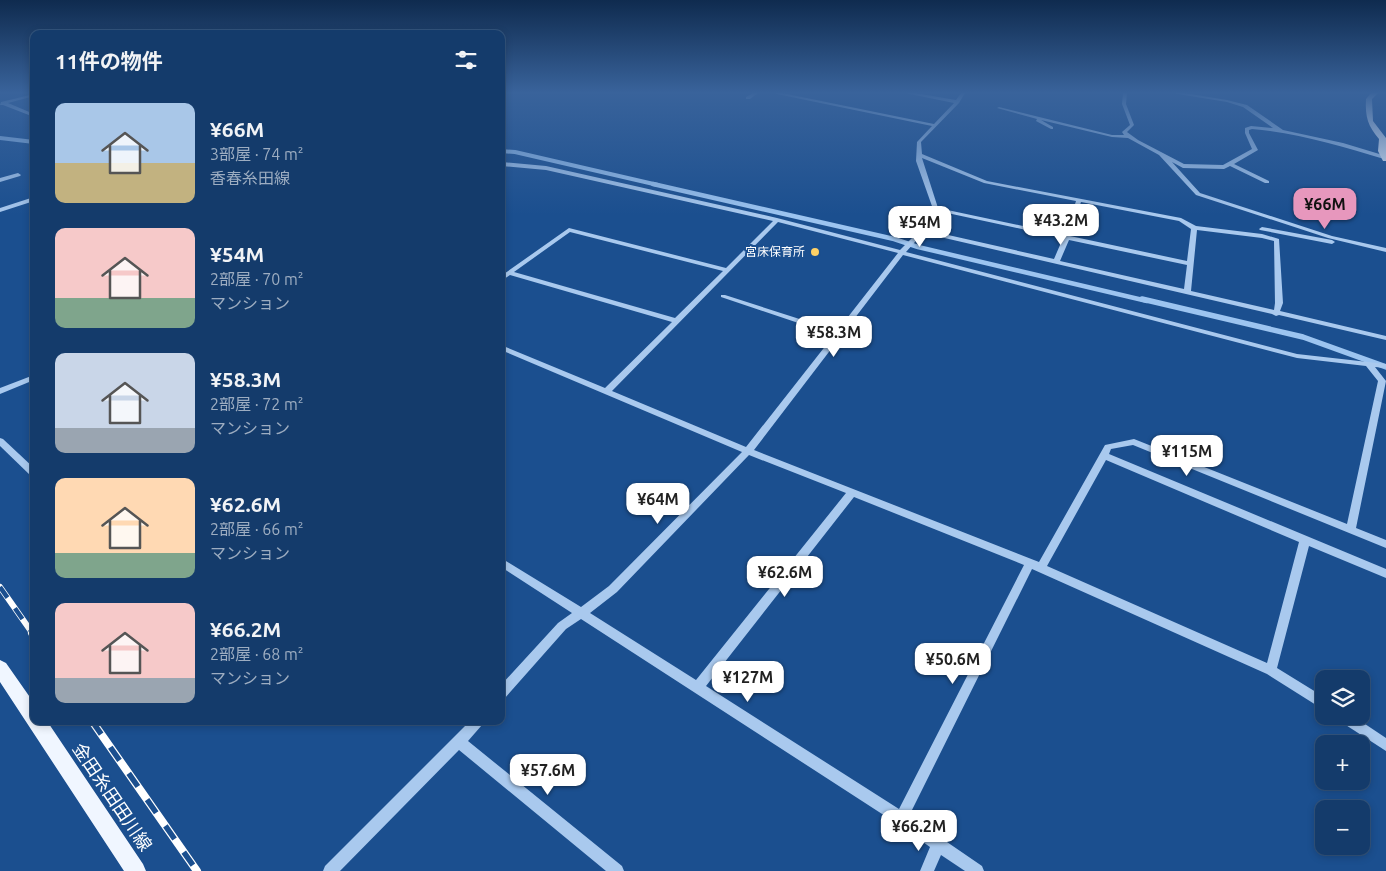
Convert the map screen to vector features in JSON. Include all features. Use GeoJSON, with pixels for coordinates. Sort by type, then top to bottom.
{"type":"FeatureCollection","features":[{"type":"Feature","properties":{"kind":"main road"},"geometry":{"type":"LineString","coordinates":[[1379,134],[1383,138],[1382,151],[1385,158]]}},
{"type":"Feature","properties":{"kind":"main road","name":"金田糸田田川線"},"geometry":{"type":"LineString","coordinates":[[0,668],[30,713]]}},
{"type":"Feature","properties":{"kind":"main road","name":"金田糸田田川線"},"geometry":{"type":"LineString","coordinates":[[38,725],[136,871]]}},
{"type":"Feature","properties":{"kind":"street"},"geometry":{"type":"LineString","coordinates":[[926,134],[918,142],[919,162],[936,209]]}},
{"type":"Feature","properties":{"kind":"street"},"geometry":{"type":"LineString","coordinates":[[1102,134],[1128,138],[1183,166],[1224,167],[1255,150],[1247,134]]}},
{"type":"Feature","properties":{"kind":"street"},"geometry":{"type":"LineString","coordinates":[[1125,134],[1128,138]]}},
{"type":"Feature","properties":{"kind":"street"},"geometry":{"type":"LineString","coordinates":[[1297,134],[1341,144],[1385,158]]}},
{"type":"Feature","properties":{"kind":"street"},"geometry":{"type":"LineString","coordinates":[[1161,154],[1190,188],[1198,194],[1330,237],[1385,249]]}},
{"type":"Feature","properties":{"kind":"street"},"geometry":{"type":"LineString","coordinates":[[919,156],[986,182],[1181,220],[1194,228],[1262,236],[1277,240],[1279,303],[1276,314]]}},
{"type":"Feature","properties":{"kind":"street"},"geometry":{"type":"LineString","coordinates":[[505,164],[546,168],[777,220],[1297,356],[1386,366]]}},
{"type":"Feature","properties":{"kind":"street"},"geometry":{"type":"LineString","coordinates":[[1230,164],[1267,182]]}},
{"type":"Feature","properties":{"kind":"street"},"geometry":{"type":"LineString","coordinates":[[0,180],[18,175]]}},
{"type":"Feature","properties":{"kind":"street"},"geometry":{"type":"LineString","coordinates":[[0,210],[30,200]]}},
{"type":"Feature","properties":{"kind":"street"},"geometry":{"type":"LineString","coordinates":[[1056,262],[1068,237],[1079,201]]}},
{"type":"Feature","properties":{"kind":"street"},"geometry":{"type":"LineString","coordinates":[[505,690],[562,626],[613,589],[748,451],[902,252],[922,231],[936,209]]}},
{"type":"Feature","properties":{"kind":"street"},"geometry":{"type":"LineString","coordinates":[[936,209],[1190,264]]}},
{"type":"Feature","properties":{"kind":"street"},"geometry":{"type":"LineString","coordinates":[[607,391],[777,220]]}},
{"type":"Feature","properties":{"kind":"street"},"geometry":{"type":"LineString","coordinates":[[1186,293],[1194,228]]}},
{"type":"Feature","properties":{"kind":"street"},"geometry":{"type":"LineString","coordinates":[[1262,229],[1385,249]]}},
{"type":"Feature","properties":{"kind":"street"},"geometry":{"type":"LineString","coordinates":[[505,276],[568,230],[727,270]]}},
{"type":"Feature","properties":{"kind":"street"},"geometry":{"type":"LineString","coordinates":[[922,231],[1386,338]]}},
{"type":"Feature","properties":{"kind":"street"},"geometry":{"type":"LineString","coordinates":[[509,273],[677,321]]}},
{"type":"Feature","properties":{"kind":"street"},"geometry":{"type":"LineString","coordinates":[[723,296],[839,334]]}},
{"type":"Feature","properties":{"kind":"street"},"geometry":{"type":"LineString","coordinates":[[505,349],[748,451],[1035,566],[1271,670],[1315,698]]}},
{"type":"Feature","properties":{"kind":"street"},"geometry":{"type":"LineString","coordinates":[[1351,530],[1382,381],[1368,364]]}},
{"type":"Feature","properties":{"kind":"street"},"geometry":{"type":"LineString","coordinates":[[0,391],[30,379]]}},
{"type":"Feature","properties":{"kind":"street"},"geometry":{"type":"LineString","coordinates":[[0,441],[30,470]]}},
{"type":"Feature","properties":{"kind":"street"},"geometry":{"type":"LineString","coordinates":[[901,818],[1035,566],[1108,447],[1134,442],[1386,544]]}},
{"type":"Feature","properties":{"kind":"street"},"geometry":{"type":"LineString","coordinates":[[1103,455],[1386,574]]}},
{"type":"Feature","properties":{"kind":"street"},"geometry":{"type":"LineString","coordinates":[[698,688],[852,492]]}},
{"type":"Feature","properties":{"kind":"street"},"geometry":{"type":"LineString","coordinates":[[1271,670],[1304,540]]}},
{"type":"Feature","properties":{"kind":"street"},"geometry":{"type":"LineString","coordinates":[[505,565],[901,818],[938,846],[977,871]]}},
{"type":"Feature","properties":{"kind":"street"},"geometry":{"type":"LineString","coordinates":[[330,871],[460,742],[475,725]]}},
{"type":"Feature","properties":{"kind":"street"},"geometry":{"type":"LineString","coordinates":[[1356,725],[1386,745]]}},
{"type":"Feature","properties":{"kind":"street"},"geometry":{"type":"LineString","coordinates":[[460,742],[617,871]]}},
{"type":"Feature","properties":{"kind":"street"},"geometry":{"type":"LineString","coordinates":[[927,871],[938,846]]}},
{"type":"Feature","properties":{"kind":"waterway"},"geometry":{"type":"LineString","coordinates":[[0,138],[30,142]]}},
{"type":"Feature","properties":{"kind":"waterway"},"geometry":{"type":"LineString","coordinates":[[505,151],[658,185]]}},
{"type":"Feature","properties":{"kind":"waterway"},"geometry":{"type":"LineString","coordinates":[[653,184],[894,239],[918,247],[1147,301]]}},
{"type":"Feature","properties":{"kind":"waterway"},"geometry":{"type":"LineString","coordinates":[[1142,299],[1303,337],[1386,367]]}},
{"type":"Feature","properties":{"kind":"railway"},"geometry":{"type":"LineString","coordinates":[[0,587],[30,630]]}},
{"type":"Feature","properties":{"kind":"railway"},"geometry":{"type":"LineString","coordinates":[[95,725],[197,871]]}},
{"type":"Feature","properties":{"kind":"place","name":"宮床保育所"},"geometry":{"type":"Point","coordinates":[815,252]}}]}
